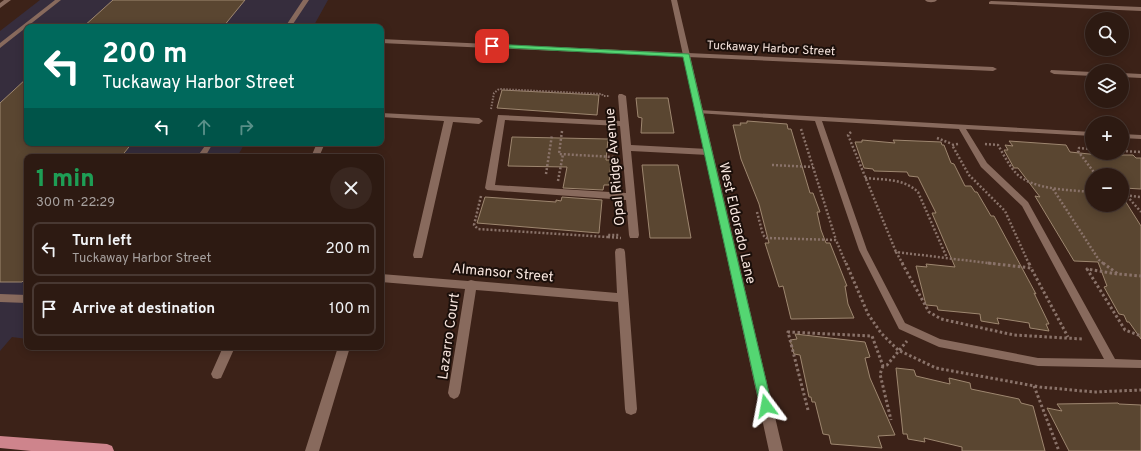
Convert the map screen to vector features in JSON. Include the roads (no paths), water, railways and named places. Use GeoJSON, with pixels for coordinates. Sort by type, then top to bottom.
{"type":"FeatureCollection","features":[{"type":"Feature","properties":{"kind":"main road"},"geometry":{"type":"LineString","coordinates":[[0,442],[107,451]]}},
{"type":"Feature","properties":{"kind":"street"},"geometry":{"type":"LineString","coordinates":[[0,6],[8,0]]}},
{"type":"Feature","properties":{"kind":"street","name":"West Eldorado Lane"},"geometry":{"type":"LineString","coordinates":[[674,0],[776,451]]}},
{"type":"Feature","properties":{"kind":"street"},"geometry":{"type":"LineString","coordinates":[[928,0],[934,0]]}},
{"type":"Feature","properties":{"kind":"street"},"geometry":{"type":"LineString","coordinates":[[991,3],[1141,9]]}},
{"type":"Feature","properties":{"kind":"street","name":"Tuckaway Harbor Street"},"geometry":{"type":"LineString","coordinates":[[384,41],[993,69]]}},
{"type":"Feature","properties":{"kind":"street"},"geometry":{"type":"LineString","coordinates":[[1054,72],[1085,74]]}},
{"type":"Feature","properties":{"kind":"street"},"geometry":{"type":"LineString","coordinates":[[1129,75],[1141,76]]}},
{"type":"Feature","properties":{"kind":"street","name":"Opal Ridge Avenue"},"geometry":{"type":"LineString","coordinates":[[622,96],[634,235]]}},
{"type":"Feature","properties":{"kind":"street"},"geometry":{"type":"LineString","coordinates":[[384,115],[479,121]]}},
{"type":"Feature","properties":{"kind":"street"},"geometry":{"type":"LineString","coordinates":[[624,124],[500,117],[490,188],[631,197]]}},
{"type":"Feature","properties":{"kind":"street"},"geometry":{"type":"LineString","coordinates":[[418,255],[449,119]]}},
{"type":"Feature","properties":{"kind":"street"},"geometry":{"type":"LineString","coordinates":[[626,148],[708,152]]}},
{"type":"Feature","properties":{"kind":"street"},"geometry":{"type":"LineString","coordinates":[[620,252],[631,408]]}},
{"type":"Feature","properties":{"kind":"street","name":"Almansor Street"},"geometry":{"type":"LineString","coordinates":[[384,278],[471,284],[623,298]]}},
{"type":"Feature","properties":{"kind":"street","name":"Lazarro Court"},"geometry":{"type":"LineString","coordinates":[[454,393],[471,284]]}},
{"type":"Feature","properties":{"kind":"street"},"geometry":{"type":"LineString","coordinates":[[217,374],[228,350]]}},
{"type":"Feature","properties":{"kind":"street"},"geometry":{"type":"LineString","coordinates":[[312,451],[343,350]]}},
{"type":"Feature","properties":{"kind":"lane"},"geometry":{"type":"LineString","coordinates":[[28,24],[58,0]]}},
{"type":"Feature","properties":{"kind":"lane"},"geometry":{"type":"LineString","coordinates":[[290,24],[306,0]]}},
{"type":"Feature","properties":{"kind":"lane"},"geometry":{"type":"LineString","coordinates":[[0,46],[24,27]]}},
{"type":"Feature","properties":{"kind":"lane"},"geometry":{"type":"LineString","coordinates":[[699,112],[819,122],[1085,134]]}},
{"type":"Feature","properties":{"kind":"lane"},"geometry":{"type":"LineString","coordinates":[[819,122],[863,250],[902,326],[939,343],[1038,362],[1111,362],[1141,364]]}},
{"type":"Feature","properties":{"kind":"lane"},"geometry":{"type":"LineString","coordinates":[[962,128],[984,165],[1025,204],[1111,362]]}},
{"type":"Feature","properties":{"kind":"lane"},"geometry":{"type":"LineString","coordinates":[[1129,136],[1141,137]]}},
{"type":"Feature","properties":{"kind":"lane"},"geometry":{"type":"LineString","coordinates":[[0,298],[24,299]]}}]}
